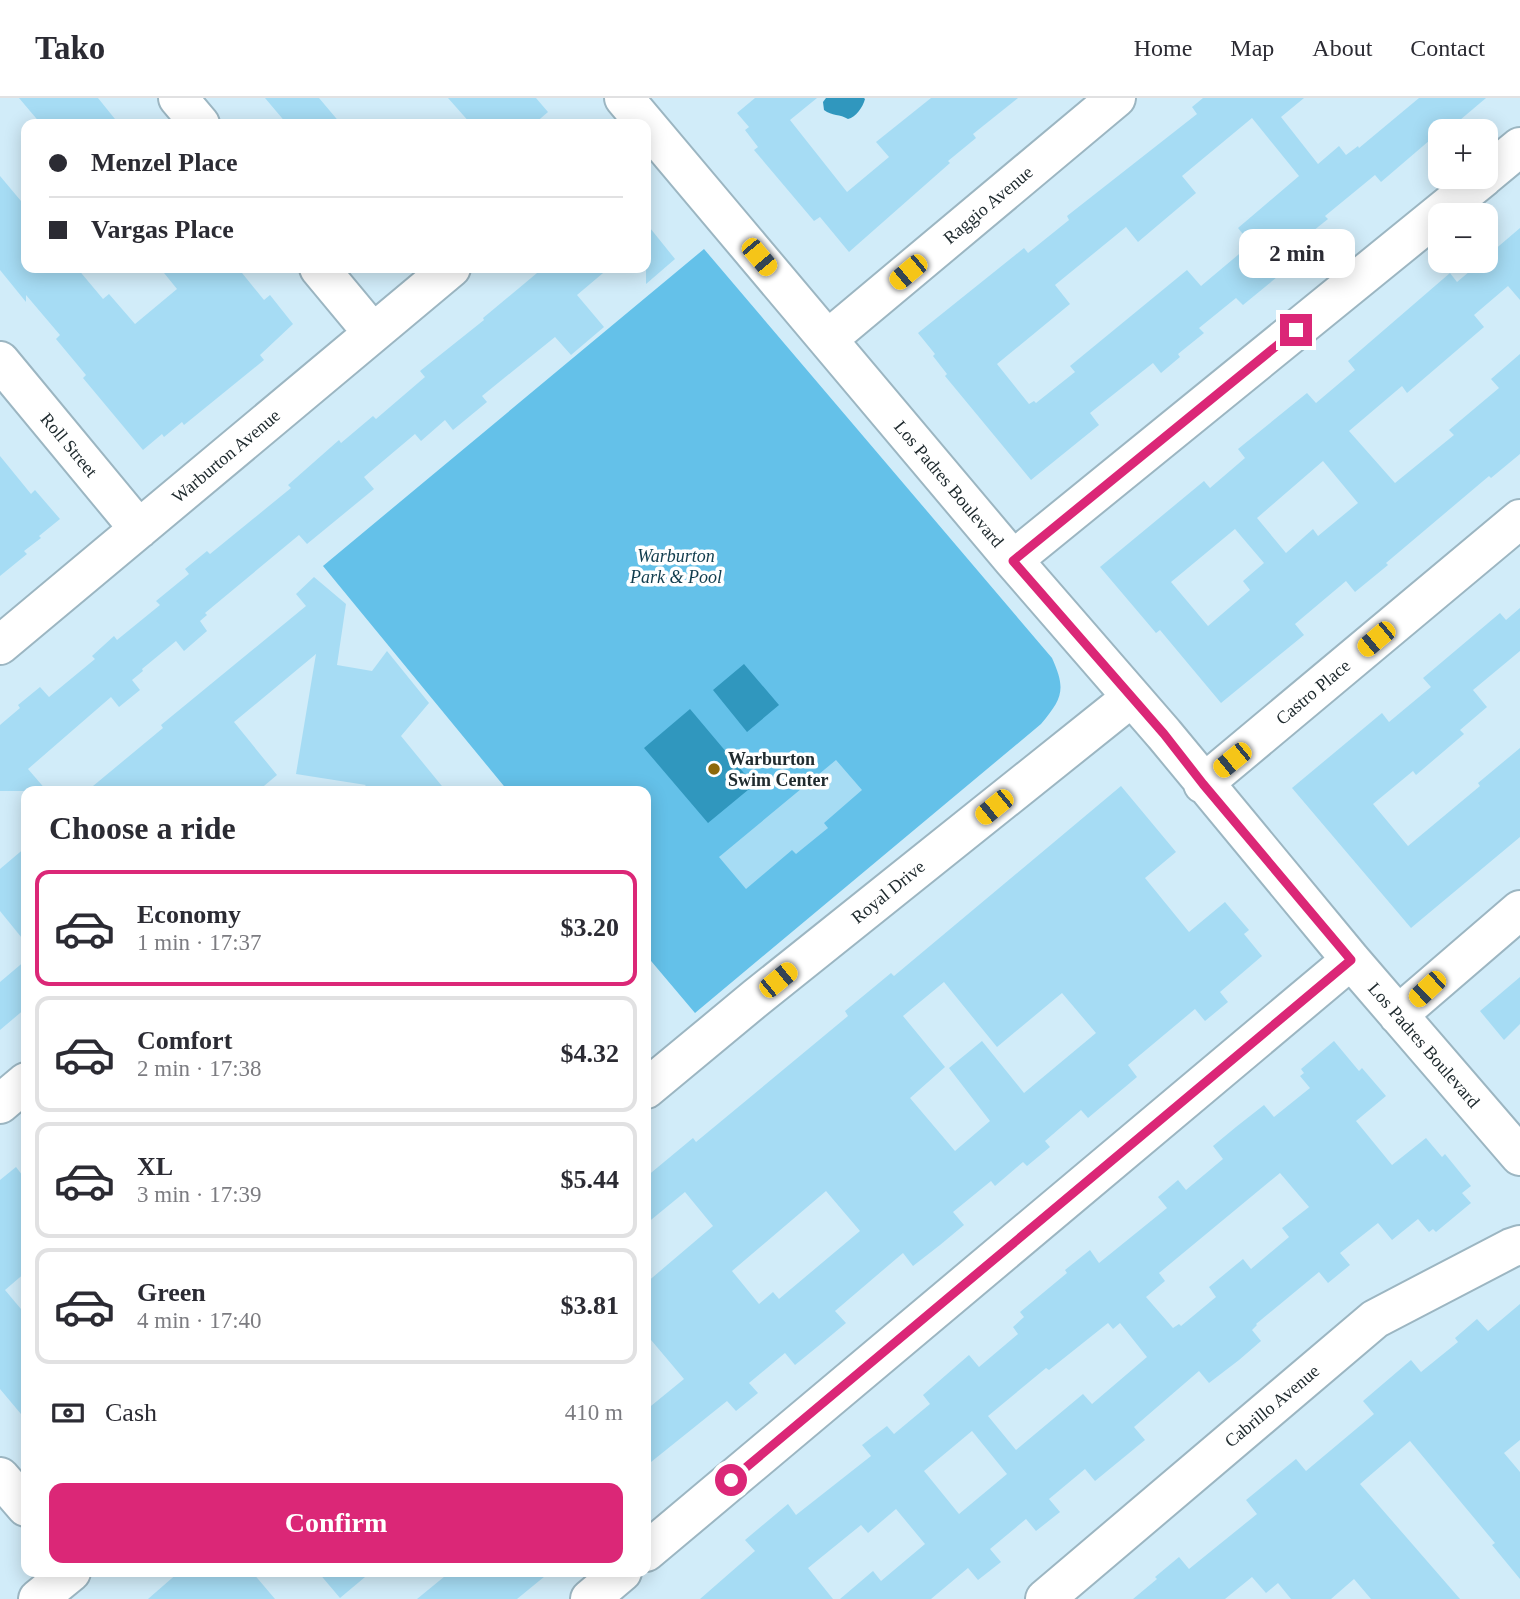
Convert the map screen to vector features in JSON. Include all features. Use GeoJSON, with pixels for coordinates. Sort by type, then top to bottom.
{"type":"FeatureCollection","features":[{"type":"Feature","properties":{"kind":"street"},"geometry":{"type":"LineString","coordinates":[[178,98],[196,119]]}},
{"type":"Feature","properties":{"kind":"street","name":"Raggio Avenue"},"geometry":{"type":"LineString","coordinates":[[828,339],[1116,98]]}},
{"type":"Feature","properties":{"kind":"street","name":"Los Padres Boulevard"},"geometry":{"type":"LineString","coordinates":[[651,127],[1013,561],[1132,697],[1398,1016],[1520,1156]]}},
{"type":"Feature","properties":{"kind":"street"},"geometry":{"type":"LineString","coordinates":[[1498,165],[1520,147]]}},
{"type":"Feature","properties":{"kind":"street"},"geometry":{"type":"LineString","coordinates":[[1013,561],[1469,189]]}},
{"type":"Feature","properties":{"kind":"street"},"geometry":{"type":"LineString","coordinates":[[324,273],[373,333]]}},
{"type":"Feature","properties":{"kind":"street","name":"Warburton Avenue"},"geometry":{"type":"LineString","coordinates":[[0,645],[446,273]]}},
{"type":"Feature","properties":{"kind":"street","name":"Roll Street"},"geometry":{"type":"LineString","coordinates":[[0,361],[139,529]]}},
{"type":"Feature","properties":{"kind":"street","name":"Castro Place"},"geometry":{"type":"LineString","coordinates":[[1203,784],[1520,519]]}},
{"type":"Feature","properties":{"kind":"street","name":"Royal Drive"},"geometry":{"type":"LineString","coordinates":[[651,1085],[1132,697]]}},
{"type":"Feature","properties":{"kind":"street"},"geometry":{"type":"LineString","coordinates":[[1398,1016],[1520,910]]}},
{"type":"Feature","properties":{"kind":"street"},"geometry":{"type":"LineString","coordinates":[[651,1548],[1351,960]]}},
{"type":"Feature","properties":{"kind":"street"},"geometry":{"type":"LineString","coordinates":[[0,1104],[21,1086]]}},
{"type":"Feature","properties":{"kind":"street","name":"Cabrillo Avenue"},"geometry":{"type":"LineString","coordinates":[[1045,1599],[1375,1319],[1520,1245]]}},
{"type":"Feature","properties":{"kind":"street"},"geometry":{"type":"LineString","coordinates":[[0,1476],[21,1501]]}},
{"type":"Feature","properties":{"kind":"street"},"geometry":{"type":"LineString","coordinates":[[38,1599],[65,1577]]}},
{"type":"Feature","properties":{"kind":"street"},"geometry":{"type":"LineString","coordinates":[[590,1599],[616,1577]]}},
{"type":"Feature","properties":{"kind":"green space","name":"Warburton Park & Pool"},"geometry":{"type":"Polygon","coordinates":[[[704,249],[1052,658],[1059,678],[1060,693],[1054,707],[1041,724],[695,1013],[651,961],[651,786],[504,786],[323,566],[704,249]]]}},
{"type":"Feature","properties":{"kind":"shaded area"},"geometry":{"type":"Polygon","coordinates":[[[826,98],[865,99],[859,111],[848,119],[824,110],[823,102],[826,98]]]}},
{"type":"Feature","properties":{"kind":"shaded area"},"geometry":{"type":"Polygon","coordinates":[[[744,664],[779,705],[747,732],[713,690],[744,664]]]}},
{"type":"Feature","properties":{"kind":"shaded area"},"geometry":{"type":"Polygon","coordinates":[[[690,709],[754,785],[708,823],[644,748],[690,709]]]}},
{"type":"Feature","properties":{"kind":"building"},"geometry":{"type":"Polygon","coordinates":[[[19,98],[98,98],[115,119],[37,119],[19,98]]]}},
{"type":"Feature","properties":{"kind":"building"},"geometry":{"type":"Polygon","coordinates":[[[265,98],[319,98],[337,119],[283,119],[265,98]]]}},
{"type":"Feature","properties":{"kind":"building"},"geometry":{"type":"Polygon","coordinates":[[[448,98],[536,98],[548,112],[540,119],[467,119],[448,98]]]}},
{"type":"Feature","properties":{"kind":"building"},"geometry":{"type":"Polygon","coordinates":[[[755,98],[817,98],[790,120],[847,192],[889,157],[876,142],[931,98],[1018,98],[973,134],[976,138],[948,161],[950,163],[849,252],[820,217],[814,221],[754,150],[758,147],[745,130],[749,127],[737,113],[755,98]]]}},
{"type":"Feature","properties":{"kind":"building"},"geometry":{"type":"Polygon","coordinates":[[[1203,98],[1304,98],[1281,117],[1318,164],[1339,146],[1346,155],[1358,146],[1359,148],[1419,98],[1486,98],[1461,119],[1428,119],[1428,142],[1381,182],[1375,175],[1325,216],[1328,219],[1308,235],[1316,245],[1243,305],[1236,298],[1199,328],[1204,333],[1178,354],[1180,357],[1161,373],[1153,363],[1090,413],[1099,425],[1031,480],[945,376],[947,374],[933,356],[935,354],[918,333],[1024,248],[1028,253],[1069,220],[1067,216],[1197,114],[1192,107],[1203,98]],[[1252,118],[1182,176],[1196,193],[1138,242],[1126,227],[1055,285],[1070,304],[997,364],[1029,404],[1034,401],[1036,403],[1075,372],[1070,366],[1187,270],[1201,286],[1251,244],[1238,228],[1299,176],[1252,118]]]}},
{"type":"Feature","properties":{"kind":"building"},"geometry":{"type":"Polygon","coordinates":[[[0,176],[21,201],[21,273],[81,273],[103,299],[109,294],[135,324],[177,289],[164,273],[242,273],[264,300],[270,295],[293,324],[260,355],[264,360],[184,425],[182,422],[164,437],[162,434],[143,450],[83,378],[86,375],[56,339],[60,335],[26,295],[26,302],[0,270],[0,176]]]}},
{"type":"Feature","properties":{"kind":"building"},"geometry":{"type":"Polygon","coordinates":[[[1520,228],[1520,300],[1508,286],[1474,315],[1484,327],[1407,393],[1402,386],[1349,431],[1395,483],[1454,435],[1449,430],[1499,388],[1491,379],[1520,354],[1520,454],[1491,478],[1489,476],[1355,592],[1346,581],[1295,624],[1304,635],[1221,703],[1160,630],[1156,633],[1100,567],[1204,481],[1210,488],[1245,458],[1238,449],[1307,393],[1316,403],[1355,370],[1348,361],[1450,273],[1457,282],[1468,273],[1498,273],[1498,247],[1520,228]],[[1323,461],[1257,518],[1286,553],[1313,529],[1318,536],[1358,503],[1323,461]],[[1235,529],[1171,582],[1208,626],[1250,590],[1243,581],[1264,563],[1235,529]]]}},
{"type":"Feature","properties":{"kind":"building"},"geometry":{"type":"Polygon","coordinates":[[[651,229],[675,259],[646,284],[646,273],[651,273],[651,229]]]}},
{"type":"Feature","properties":{"kind":"building"},"geometry":{"type":"Polygon","coordinates":[[[537,273],[603,273],[577,295],[604,327],[571,355],[555,337],[482,396],[487,402],[453,430],[445,420],[421,441],[415,434],[364,477],[374,489],[307,544],[299,535],[205,613],[207,615],[200,621],[207,631],[184,651],[176,641],[142,669],[132,680],[140,690],[119,707],[111,697],[28,769],[43,786],[21,786],[21,791],[0,791],[0,725],[20,708],[18,705],[40,687],[49,697],[95,659],[92,656],[114,636],[117,640],[160,605],[156,601],[189,574],[185,569],[207,551],[210,554],[291,488],[288,485],[339,440],[341,443],[373,416],[376,419],[425,377],[420,371],[484,320],[483,318],[537,273]]]}},
{"type":"Feature","properties":{"kind":"building"},"geometry":{"type":"Polygon","coordinates":[[[0,456],[31,494],[35,490],[60,519],[24,551],[27,554],[0,576],[0,456]]]}},
{"type":"Feature","properties":{"kind":"building"},"geometry":{"type":"Polygon","coordinates":[[[314,577],[346,604],[337,665],[372,671],[387,651],[429,703],[401,736],[442,786],[365,786],[296,774],[316,654],[234,722],[277,775],[264,786],[93,786],[163,728],[161,725],[306,606],[296,594],[314,577]]]}},
{"type":"Feature","properties":{"kind":"building"},"geometry":{"type":"Polygon","coordinates":[[[1520,608],[1520,651],[1473,690],[1487,707],[1460,730],[1464,734],[1416,775],[1413,771],[1373,804],[1408,846],[1480,786],[1478,783],[1520,748],[1520,837],[1411,928],[1292,788],[1382,713],[1389,722],[1431,687],[1423,678],[1500,613],[1506,620],[1520,608]]]}},
{"type":"Feature","properties":{"kind":"building"},"geometry":{"type":"Polygon","coordinates":[[[836,760],[862,790],[824,823],[828,828],[796,854],[792,850],[746,889],[719,857],[836,760]]]}},
{"type":"Feature","properties":{"kind":"building"},"geometry":{"type":"Polygon","coordinates":[[[1121,786],[1176,852],[1145,878],[1189,932],[1225,902],[1249,930],[1244,934],[1262,956],[1220,992],[1228,1002],[1205,1021],[1195,1009],[1128,1065],[1137,1077],[1088,1118],[1081,1110],[1045,1141],[1050,1147],[1027,1166],[1023,1162],[995,1186],[991,1181],[953,1212],[964,1225],[940,1245],[913,1266],[903,1253],[835,1311],[846,1323],[822,1343],[795,1365],[785,1353],[749,1383],[758,1393],[736,1411],[727,1401],[651,1462],[651,1406],[684,1379],[651,1340],[651,1279],[713,1226],[685,1192],[651,1220],[651,1173],[693,1138],[696,1142],[848,1016],[845,1011],[891,973],[894,976],[1121,786]],[[944,982],[903,1016],[945,1067],[910,1098],[955,1151],[990,1121],[949,1068],[982,1041],[1024,1093],[1096,1033],[1062,993],[997,1047],[944,982]],[[826,1191],[732,1271],[759,1304],[773,1292],[779,1299],[860,1231],[826,1191]]]}},
{"type":"Feature","properties":{"kind":"building"},"geometry":{"type":"Polygon","coordinates":[[[21,851],[21,937],[0,911],[0,869],[21,851]]]}},
{"type":"Feature","properties":{"kind":"building"},"geometry":{"type":"Polygon","coordinates":[[[21,964],[21,1012],[0,1030],[0,982],[21,964]]]}},
{"type":"Feature","properties":{"kind":"building"},"geometry":{"type":"Polygon","coordinates":[[[1520,977],[1520,1024],[1504,1040],[1480,1011],[1520,977]]]}},
{"type":"Feature","properties":{"kind":"building"},"geometry":{"type":"Polygon","coordinates":[[[1334,1041],[1359,1071],[1362,1068],[1386,1096],[1356,1121],[1392,1165],[1426,1138],[1442,1157],[1445,1154],[1471,1186],[1462,1193],[1471,1203],[1436,1232],[1433,1229],[1429,1232],[1418,1219],[1392,1240],[1378,1223],[1340,1253],[1350,1265],[1328,1283],[1319,1272],[1256,1324],[1252,1330],[1261,1341],[1239,1360],[1209,1383],[1199,1371],[1134,1427],[1145,1440],[1095,1481],[1085,1469],[1049,1499],[1060,1512],[1036,1531],[1026,1519],[990,1549],[1001,1562],[978,1580],[968,1568],[931,1599],[840,1599],[873,1571],[881,1581],[925,1544],[896,1509],[868,1533],[861,1525],[808,1568],[833,1599],[700,1599],[755,1551],[745,1540],[788,1504],[796,1515],[871,1456],[862,1445],[887,1426],[894,1434],[930,1404],[923,1395],[969,1355],[979,1367],[1018,1334],[1013,1327],[1024,1317],[1020,1312],[1067,1273],[1065,1270],[1090,1250],[1099,1263],[1167,1208],[1158,1197],[1178,1180],[1186,1190],[1223,1159],[1213,1146],[1264,1105],[1274,1117],[1310,1088],[1300,1076],[1304,1073],[1301,1069],[1334,1041]],[[1280,1173],[1159,1273],[1165,1281],[1146,1297],[1173,1328],[1179,1324],[1181,1326],[1216,1297],[1209,1287],[1243,1259],[1251,1269],[1289,1237],[1282,1228],[1309,1207],[1280,1173]],[[1108,1323],[1049,1370],[1046,1368],[988,1416],[1016,1450],[1083,1394],[1092,1404],[1147,1357],[1120,1323],[1113,1329],[1108,1323]],[[972,1431],[924,1471],[959,1514],[1007,1474],[972,1431]]]}},
{"type":"Feature","properties":{"kind":"building"},"geometry":{"type":"Polygon","coordinates":[[[16,1167],[21,1174],[21,1276],[5,1290],[21,1309],[21,1414],[0,1389],[0,1180],[16,1167]]]}},
{"type":"Feature","properties":{"kind":"building"},"geometry":{"type":"Polygon","coordinates":[[[1520,1304],[1520,1440],[1504,1453],[1520,1472],[1520,1579],[1492,1545],[1495,1543],[1410,1441],[1360,1484],[1460,1599],[1371,1599],[1354,1579],[1331,1599],[1291,1599],[1278,1583],[1266,1593],[1252,1577],[1225,1599],[1133,1599],[1179,1557],[1189,1569],[1257,1514],[1246,1500],[1296,1459],[1306,1471],[1374,1414],[1363,1401],[1411,1360],[1421,1372],[1458,1342],[1455,1338],[1477,1319],[1488,1331],[1520,1304]]]}},
{"type":"Feature","properties":{"kind":"building"},"geometry":{"type":"Polygon","coordinates":[[[173,1577],[256,1577],[275,1599],[148,1599],[173,1577]]]}},
{"type":"Feature","properties":{"kind":"building"},"geometry":{"type":"Polygon","coordinates":[[[322,1577],[365,1577],[340,1598],[322,1577]]]}},
{"type":"Feature","properties":{"kind":"building"},"geometry":{"type":"Polygon","coordinates":[[[444,1577],[544,1577],[517,1599],[417,1599],[444,1577]]]}},
{"type":"Feature","properties":{"kind":"place","name":"Warburton Swim Center"},"geometry":{"type":"Point","coordinates":[714,769]}},
{"type":"Feature","properties":{"kind":"route"},"geometry":{"type":"LineString","coordinates":[[731,1480],[1351,960],[1164,734],[1013,561],[1296,330]]}}]}
